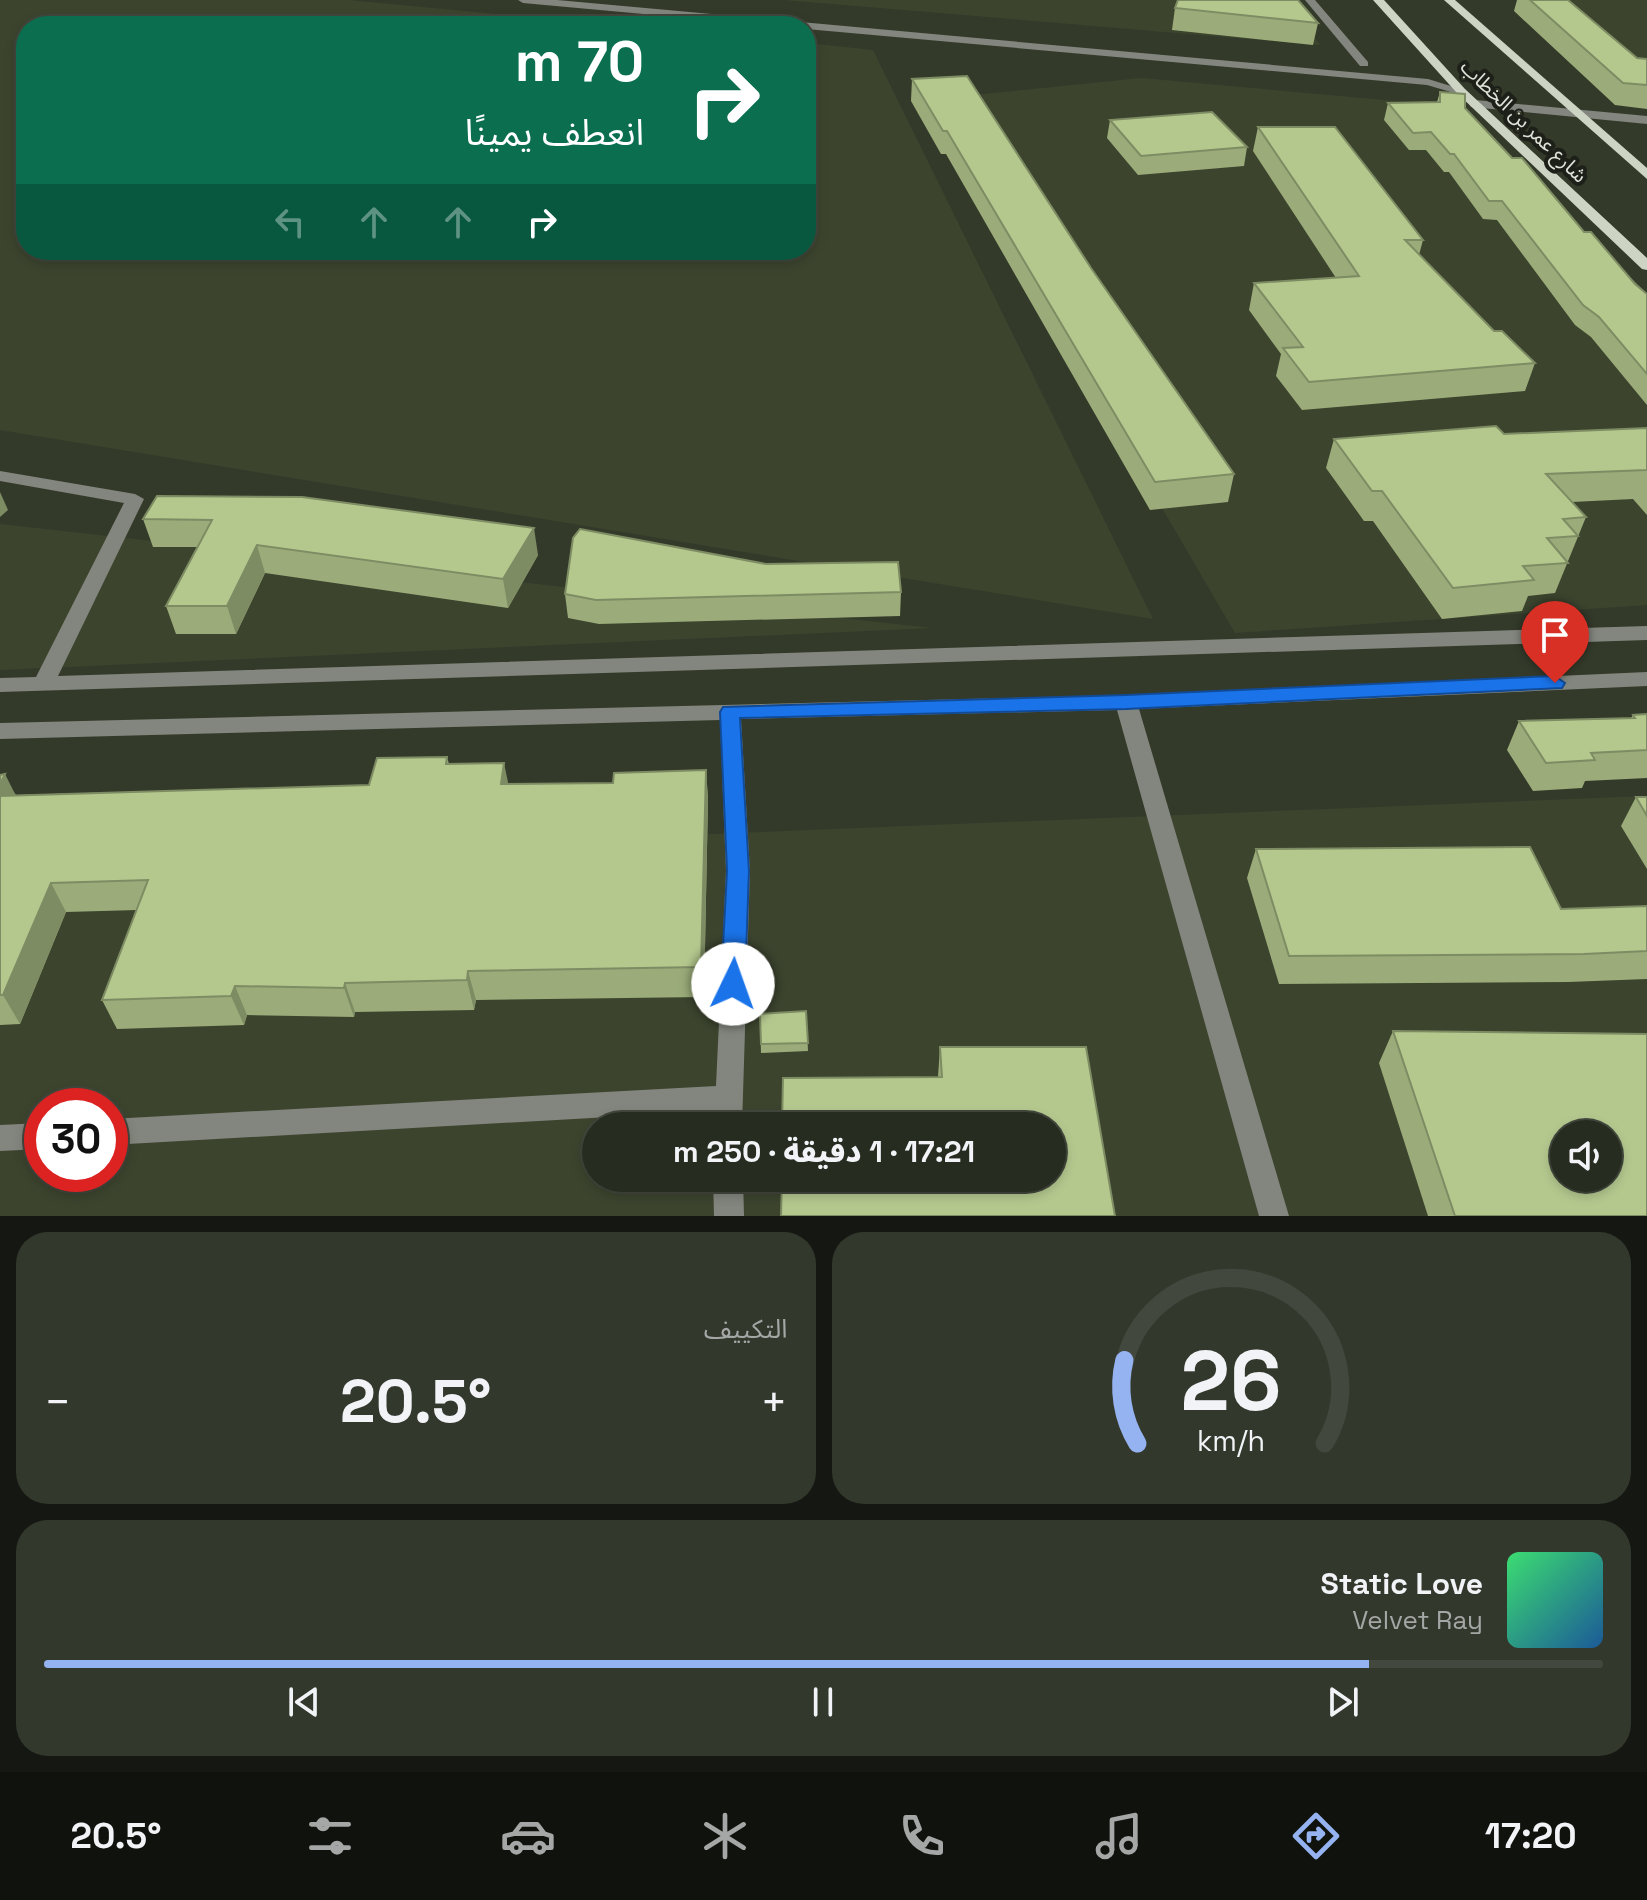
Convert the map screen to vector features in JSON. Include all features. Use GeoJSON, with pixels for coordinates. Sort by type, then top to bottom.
{"type":"FeatureCollection","features":[{"type":"Feature","properties":{"kind":"main road","name":"شارع عمر بن الخطاب"},"geometry":{"type":"LineString","coordinates":[[1378,0],[1461,91],[1647,266]]}},
{"type":"Feature","properties":{"kind":"main road","name":"شارع عمر بن الخطاب"},"geometry":{"type":"LineString","coordinates":[[1449,0],[1647,175]]}},
{"type":"Feature","properties":{"kind":"street"},"geometry":{"type":"LineString","coordinates":[[523,0],[700,16]]}},
{"type":"Feature","properties":{"kind":"street"},"geometry":{"type":"LineString","coordinates":[[655,0],[1390,65]]}},
{"type":"Feature","properties":{"kind":"street"},"geometry":{"type":"LineString","coordinates":[[1310,0],[1364,64]]}},
{"type":"Feature","properties":{"kind":"street"},"geometry":{"type":"LineString","coordinates":[[816,27],[1428,82],[1461,91]]}},
{"type":"Feature","properties":{"kind":"street"},"geometry":{"type":"LineString","coordinates":[[1428,82],[1416,67],[1441,69]]}},
{"type":"Feature","properties":{"kind":"street"},"geometry":{"type":"LineString","coordinates":[[1475,104],[1647,120]]}},
{"type":"Feature","properties":{"kind":"street"},"geometry":{"type":"LineString","coordinates":[[1489,117],[1647,131]]}},
{"type":"Feature","properties":{"kind":"street"},"geometry":{"type":"LineString","coordinates":[[0,476],[135,499],[43,684]]}},
{"type":"Feature","properties":{"kind":"street"},"geometry":{"type":"LineString","coordinates":[[0,685],[1647,633]]}},
{"type":"Feature","properties":{"kind":"street"},"geometry":{"type":"LineString","coordinates":[[0,731],[1126,702],[1647,679]]}},
{"type":"Feature","properties":{"kind":"street"},"geometry":{"type":"LineString","coordinates":[[1126,702],[1274,1216]]}},
{"type":"Feature","properties":{"kind":"street"},"geometry":{"type":"LineString","coordinates":[[728,1112],[738,871],[730,712]]}},
{"type":"Feature","properties":{"kind":"street"},"geometry":{"type":"LineString","coordinates":[[128,1131],[582,1117]]}},
{"type":"Feature","properties":{"kind":"street"},"geometry":{"type":"LineString","coordinates":[[0,1138],[24,1137]]}},
{"type":"Feature","properties":{"kind":"street"},"geometry":{"type":"LineString","coordinates":[[728,1192],[729,1216]]}},
{"type":"Feature","properties":{"kind":"shaded area"},"geometry":{"type":"Polygon","coordinates":[[[0,0],[348,0],[517,16],[16,16],[16,260],[816,260],[816,44],[873,50],[1153,619],[0,430],[0,0]]]}},
{"type":"Feature","properties":{"kind":"shaded area"},"geometry":{"type":"Polygon","coordinates":[[[784,0],[1279,0],[1321,45],[784,0]]]}},
{"type":"Feature","properties":{"kind":"shaded area"},"geometry":{"type":"Polygon","coordinates":[[[1566,0],[1647,0],[1647,66],[1566,0]]]}},
{"type":"Feature","properties":{"kind":"shaded area"},"geometry":{"type":"Polygon","coordinates":[[[1141,78],[1429,104],[1647,320],[1647,605],[1235,633],[924,100],[1141,78]]]}},
{"type":"Feature","properties":{"kind":"shaded area"},"geometry":{"type":"Polygon","coordinates":[[[0,524],[932,628],[0,670],[0,524]]]}},
{"type":"Feature","properties":{"kind":"shaded area"},"geometry":{"type":"Polygon","coordinates":[[[1647,796],[1647,1216],[0,1216],[0,863],[1647,796]]]}},
{"type":"Feature","properties":{"kind":"building"},"geometry":{"type":"Polygon","coordinates":[[[1178,0],[1298,0],[1318,23],[1175,8],[1178,0]]]}},
{"type":"Feature","properties":{"kind":"building"},"geometry":{"type":"Polygon","coordinates":[[[1530,0],[1568,0],[1637,58],[1647,59],[1647,85],[1623,83],[1530,0]]]}},
{"type":"Feature","properties":{"kind":"building"},"geometry":{"type":"Polygon","coordinates":[[[967,76],[1091,268],[1234,474],[1155,482],[947,131],[943,131],[912,79],[967,76]]]}},
{"type":"Feature","properties":{"kind":"building"},"geometry":{"type":"Polygon","coordinates":[[[1440,92],[1465,94],[1465,108],[1512,158],[1522,158],[1584,232],[1591,232],[1647,294],[1647,374],[1599,317],[1583,305],[1502,201],[1489,201],[1454,154],[1450,154],[1431,132],[1413,133],[1388,103],[1440,102],[1440,92]]]}},
{"type":"Feature","properties":{"kind":"building"},"geometry":{"type":"Polygon","coordinates":[[[1212,112],[1247,147],[1141,156],[1110,120],[1212,112]]]}},
{"type":"Feature","properties":{"kind":"building"},"geometry":{"type":"Polygon","coordinates":[[[1258,127],[1335,127],[1423,240],[1405,240],[1494,331],[1502,331],[1535,363],[1309,382],[1283,348],[1303,347],[1254,283],[1359,276],[1258,127]]]}},
{"type":"Feature","properties":{"kind":"building"},"geometry":{"type":"Polygon","coordinates":[[[1496,426],[1504,434],[1647,428],[1647,470],[1546,474],[1586,517],[1563,519],[1578,536],[1547,538],[1568,563],[1523,566],[1534,580],[1453,588],[1382,491],[1372,491],[1334,439],[1496,426]]]}},
{"type":"Feature","properties":{"kind":"building"},"geometry":{"type":"Polygon","coordinates":[[[157,496],[302,497],[534,528],[503,579],[257,545],[227,606],[166,606],[212,520],[143,519],[157,496]]]}},
{"type":"Feature","properties":{"kind":"building"},"geometry":{"type":"Polygon","coordinates":[[[580,529],[766,564],[898,562],[901,592],[596,600],[565,594],[573,538],[580,529]]]}},
{"type":"Feature","properties":{"kind":"building"},"geometry":{"type":"Polygon","coordinates":[[[1647,714],[1647,750],[1591,753],[1595,760],[1546,763],[1519,721],[1635,718],[1633,715],[1647,714]]]}},
{"type":"Feature","properties":{"kind":"building"},"geometry":{"type":"Polygon","coordinates":[[[447,757],[446,764],[504,763],[501,784],[613,783],[614,773],[706,770],[701,967],[468,971],[467,980],[345,983],[344,988],[235,986],[231,996],[102,1000],[148,880],[51,883],[3,995],[0,995],[0,796],[369,785],[377,758],[447,757]]]}},
{"type":"Feature","properties":{"kind":"building"},"geometry":{"type":"Polygon","coordinates":[[[1636,797],[1647,797],[1647,816],[1636,797]]]}},
{"type":"Feature","properties":{"kind":"building"},"geometry":{"type":"Polygon","coordinates":[[[1530,847],[1561,909],[1647,906],[1647,951],[1289,956],[1256,849],[1530,847]]]}},
{"type":"Feature","properties":{"kind":"building"},"geometry":{"type":"Polygon","coordinates":[[[806,1011],[808,1043],[761,1044],[760,1014],[806,1011]]]}},
{"type":"Feature","properties":{"kind":"building"},"geometry":{"type":"Polygon","coordinates":[[[1393,1031],[1647,1034],[1647,1216],[1455,1216],[1393,1031]]]}},
{"type":"Feature","properties":{"kind":"building"},"geometry":{"type":"Polygon","coordinates":[[[940,1047],[1086,1047],[1115,1216],[781,1216],[782,1192],[1066,1192],[1066,1112],[782,1112],[783,1078],[942,1077],[940,1047]]]}},
{"type":"Feature","properties":{"kind":"route"},"geometry":{"type":"LineString","coordinates":[[733,984],[738,871],[730,712],[1126,702],[1555,683]]}}]}
